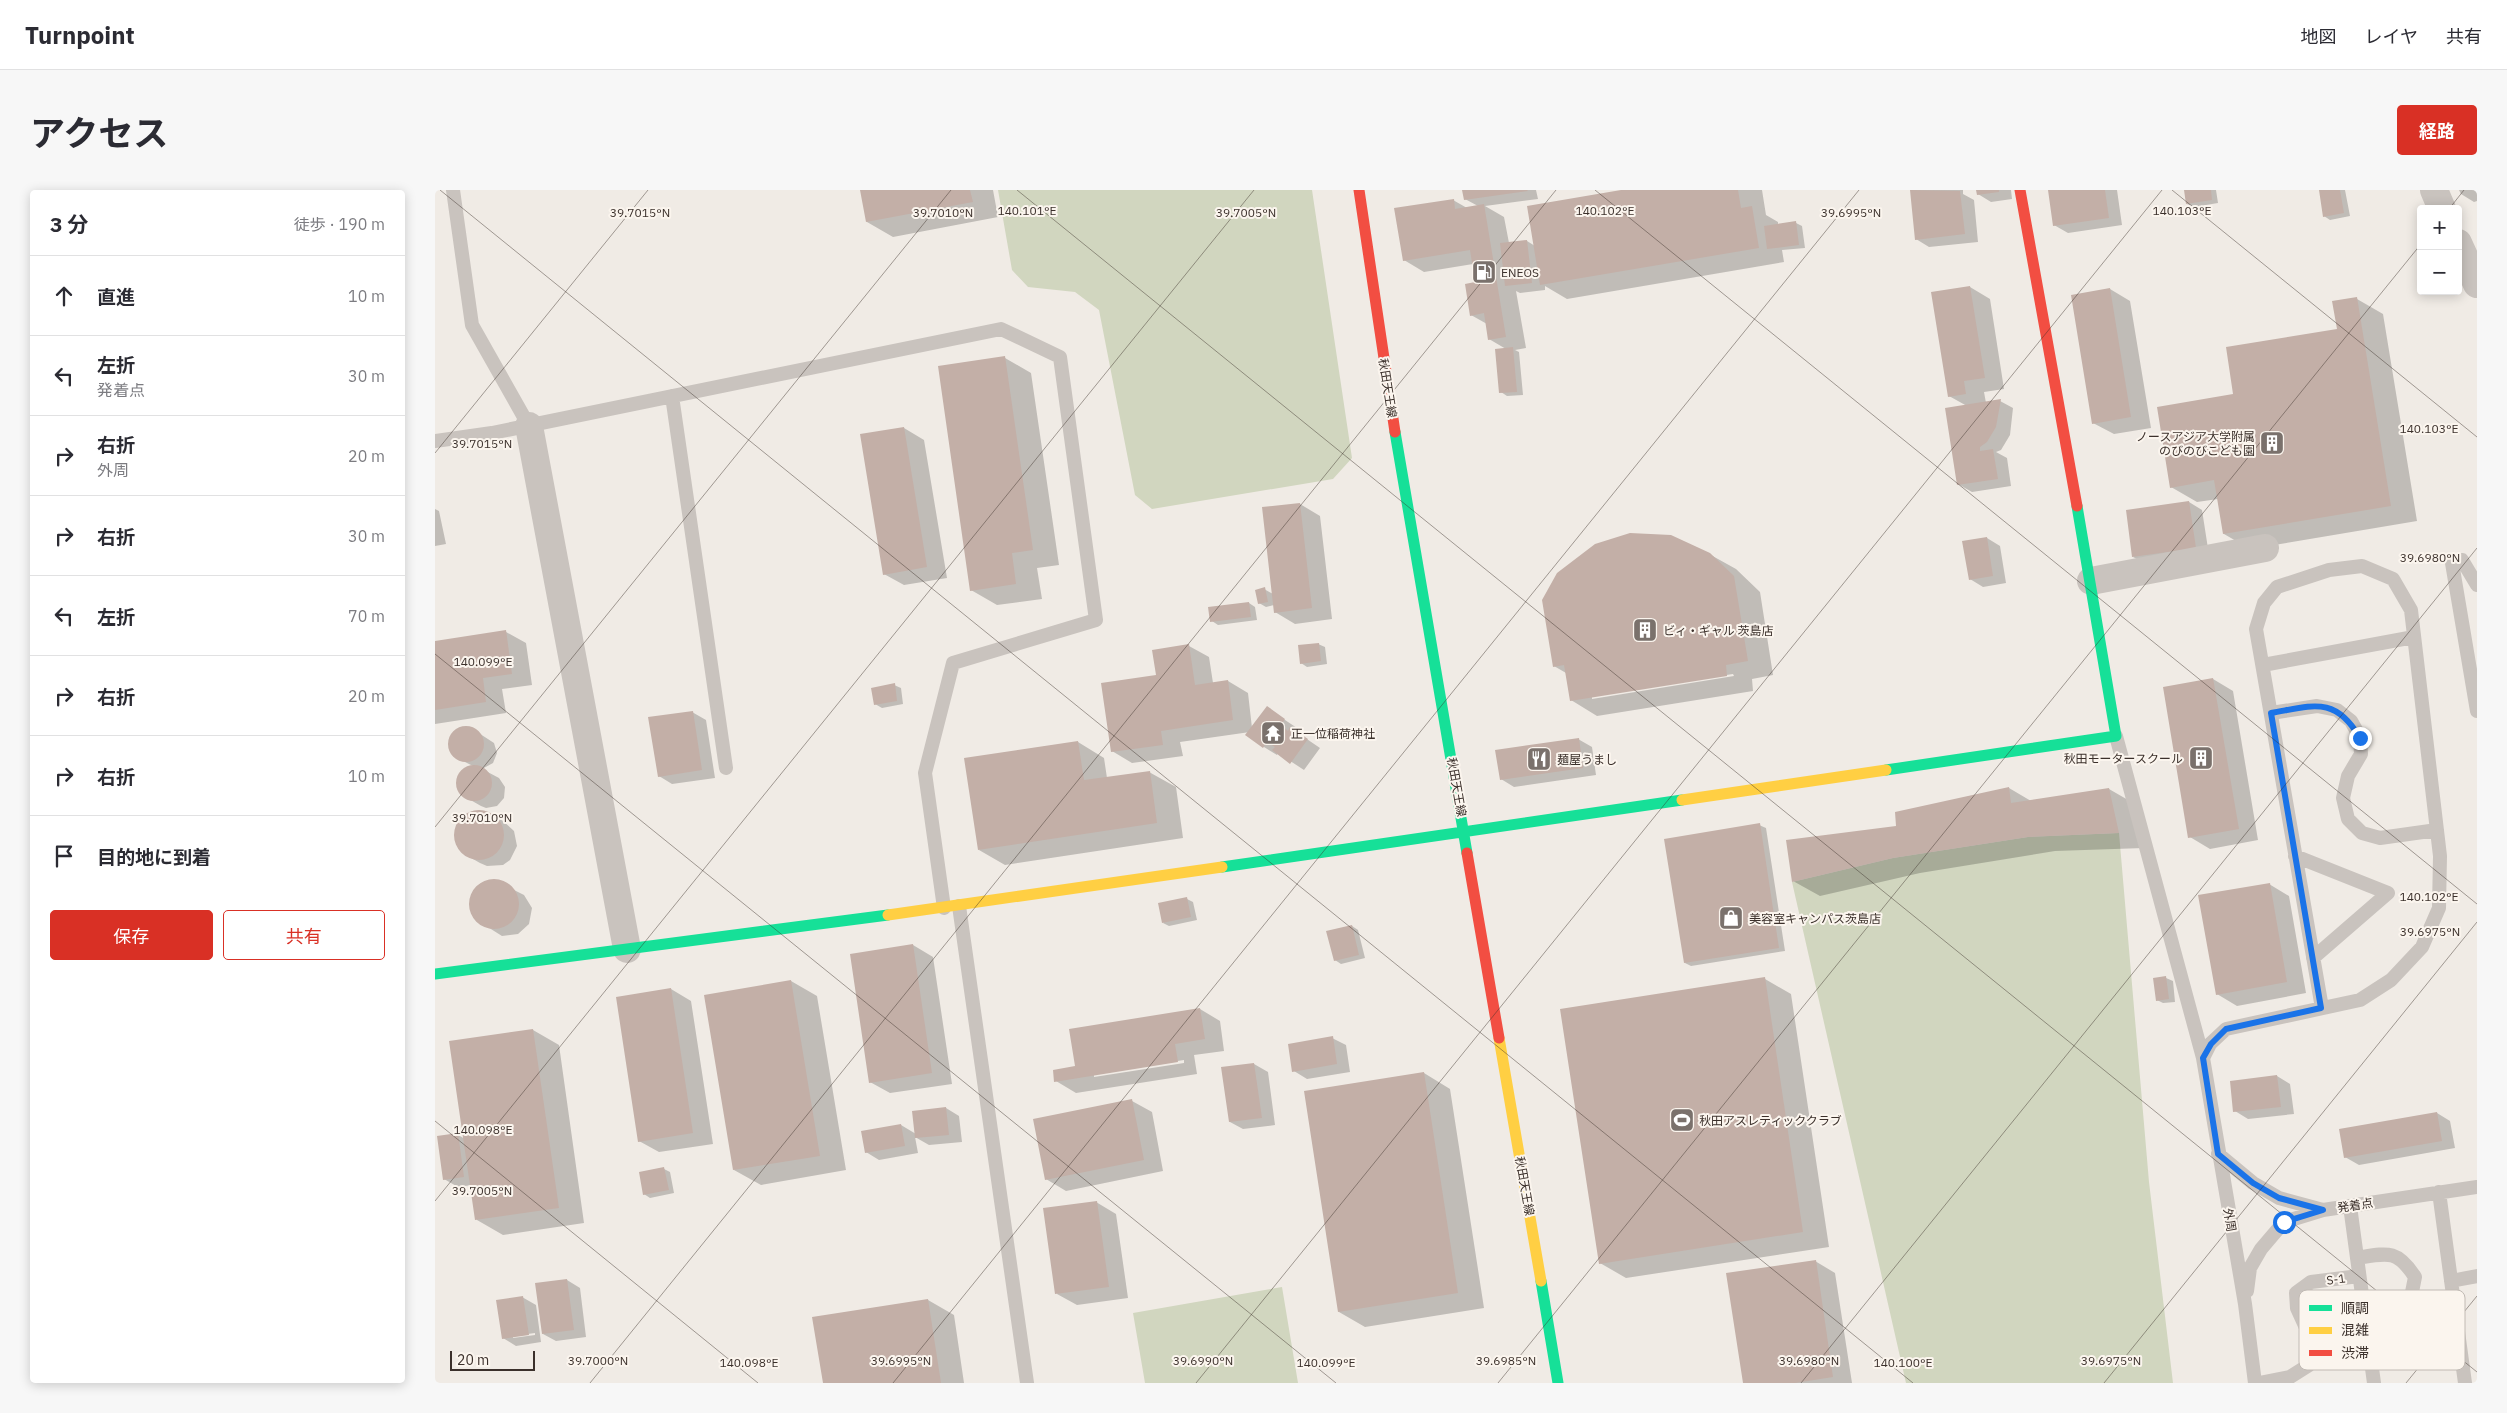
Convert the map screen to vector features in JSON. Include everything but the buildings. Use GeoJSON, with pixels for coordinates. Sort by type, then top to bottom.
{"type":"FeatureCollection","features":[{"type":"Feature","properties":{"kind":"street","name":"秋田天王線"},"geometry":{"type":"LineString","coordinates":[[1359,190],[1390,400],[1558,1383]]}},
{"type":"Feature","properties":{"kind":"street"},"geometry":{"type":"LineString","coordinates":[[435,974],[959,906],[2116,736],[2091,580],[2020,190]]}},
{"type":"Feature","properties":{"kind":"street"},"geometry":{"type":"LineString","coordinates":[[2434,190],[2441,205]]}},
{"type":"Feature","properties":{"kind":"street"},"geometry":{"type":"LineString","coordinates":[[2461,250],[2477,284]]}},
{"type":"Feature","properties":{"kind":"street"},"geometry":{"type":"LineString","coordinates":[[529,426],[627,949]]}},
{"type":"Feature","properties":{"kind":"street"},"geometry":{"type":"LineString","coordinates":[[2091,580],[2265,548]]}},
{"type":"Feature","properties":{"kind":"lane"},"geometry":{"type":"LineString","coordinates":[[453,190],[472,325],[529,426]]}},
{"type":"Feature","properties":{"kind":"lane"},"geometry":{"type":"LineString","coordinates":[[435,441],[529,426],[1001,329],[1060,357],[1096,620],[953,663],[925,773],[944,908]]}},
{"type":"Feature","properties":{"kind":"lane"},"geometry":{"type":"LineString","coordinates":[[672,396],[726,768]]}},
{"type":"Feature","properties":{"kind":"lane"},"geometry":{"type":"LineString","coordinates":[[2477,585],[2462,560],[2452,563],[2477,712]]}},
{"type":"Feature","properties":{"kind":"lane"},"geometry":{"type":"LineString","coordinates":[[2203,1058],[2211,1044],[2226,1029],[2359,1000],[2391,980],[2422,947],[2439,908],[2440,856],[2411,610],[2393,580],[2362,566],[2329,570],[2277,587],[2265,603],[2256,629],[2321,1008]]}},
{"type":"Feature","properties":{"kind":"lane"},"geometry":{"type":"LineString","coordinates":[[2263,665],[2414,637]]}},
{"type":"Feature","properties":{"kind":"lane"},"geometry":{"type":"LineString","coordinates":[[2271,713],[2317,706],[2337,710],[2351,721],[2360,738],[2361,754],[2349,776],[2343,798],[2348,820],[2361,833],[2380,838],[2437,830]]}},
{"type":"Feature","properties":{"kind":"lane","name":"外周"},"geometry":{"type":"LineString","coordinates":[[2116,736],[2203,1058],[2245,1304],[2255,1383]]}},
{"type":"Feature","properties":{"kind":"lane"},"geometry":{"type":"LineString","coordinates":[[2295,856],[2388,893],[2313,958]]}},
{"type":"Feature","properties":{"kind":"lane"},"geometry":{"type":"LineString","coordinates":[[959,906],[1027,1383]]}},
{"type":"Feature","properties":{"kind":"lane","name":"発着点"},"geometry":{"type":"LineString","coordinates":[[2218,1154],[2253,1183],[2279,1198],[2323,1210],[2477,1186]]}},
{"type":"Feature","properties":{"kind":"lane"},"geometry":{"type":"LineString","coordinates":[[2439,1192],[2452,1290]]}},
{"type":"Feature","properties":{"kind":"lane"},"geometry":{"type":"LineString","coordinates":[[2350,1206],[2361,1290]]}},
{"type":"Feature","properties":{"kind":"lane"},"geometry":{"type":"LineString","coordinates":[[2245,1304],[2250,1268],[2261,1249],[2284,1222],[2323,1210]]}},
{"type":"Feature","properties":{"kind":"lane"},"geometry":{"type":"LineString","coordinates":[[2357,1258],[2388,1253],[2405,1261],[2415,1277],[2412,1290]]}},
{"type":"Feature","properties":{"kind":"lane","name":"S-1"},"geometry":{"type":"LineString","coordinates":[[2300,1290],[2311,1282],[2359,1276]]}},
{"type":"Feature","properties":{"kind":"lane"},"geometry":{"type":"LineString","coordinates":[[2451,1281],[2477,1276]]}},
{"type":"Feature","properties":{"kind":"lane","name":"S-1"},"geometry":{"type":"LineString","coordinates":[[2299,1291],[2296,1293],[2299,1312]]}},
{"type":"Feature","properties":{"kind":"lane","name":"S-1"},"geometry":{"type":"LineString","coordinates":[[2259,1383],[2290,1376],[2300,1370]]}},
{"type":"Feature","properties":{"kind":"lane"},"geometry":{"type":"LineString","coordinates":[[2372,1370],[2374,1383]]}},
{"type":"Feature","properties":{"kind":"lane"},"geometry":{"type":"LineString","coordinates":[[2463,1370],[2465,1383]]}},
{"type":"Feature","properties":{"kind":"green space"},"geometry":{"type":"Polygon","coordinates":[[[998,190],[1312,190],[1352,458],[1333,479],[1152,509],[1135,495],[1099,310],[1075,292],[1028,287],[1012,270],[998,190]]]}},
{"type":"Feature","properties":{"kind":"green space"},"geometry":{"type":"Polygon","coordinates":[[[2119,833],[2149,1182],[2173,1383],[1906,1383],[1792,882],[1893,858],[2028,837],[2119,833]]]}},
{"type":"Feature","properties":{"kind":"green space"},"geometry":{"type":"Polygon","coordinates":[[[1282,1287],[1298,1383],[1145,1383],[1133,1313],[1282,1287]]]}},
{"type":"Feature","properties":{"kind":"traffic: fast"},"geometry":{"type":"LineString","coordinates":[[1395,432],[1467,853]]}},
{"type":"Feature","properties":{"kind":"traffic: fast"},"geometry":{"type":"LineString","coordinates":[[1886,770],[2116,736],[2077,506]]}},
{"type":"Feature","properties":{"kind":"traffic: fast"},"geometry":{"type":"LineString","coordinates":[[1222,867],[1682,800]]}},
{"type":"Feature","properties":{"kind":"traffic: fast"},"geometry":{"type":"LineString","coordinates":[[435,974],[888,915]]}},
{"type":"Feature","properties":{"kind":"traffic: fast"},"geometry":{"type":"LineString","coordinates":[[1541,1281],[1558,1383]]}},
{"type":"Feature","properties":{"kind":"traffic: slow"},"geometry":{"type":"LineString","coordinates":[[1682,800],[1886,770]]}},
{"type":"Feature","properties":{"kind":"traffic: slow"},"geometry":{"type":"LineString","coordinates":[[888,915],[1222,867]]}},
{"type":"Feature","properties":{"kind":"traffic: slow"},"geometry":{"type":"LineString","coordinates":[[1499,1038],[1541,1281]]}},
{"type":"Feature","properties":{"kind":"traffic: jam"},"geometry":{"type":"LineString","coordinates":[[1359,190],[1395,432]]}},
{"type":"Feature","properties":{"kind":"traffic: jam"},"geometry":{"type":"LineString","coordinates":[[2020,190],[2077,506]]}},
{"type":"Feature","properties":{"kind":"traffic: jam"},"geometry":{"type":"LineString","coordinates":[[1467,853],[1499,1038]]}},
{"type":"Feature","properties":{"kind":"place","name":"ENEOS"},"geometry":{"type":"Point","coordinates":[1484,272]}},
{"type":"Feature","properties":{"kind":"place","name":"ノースアジア大学附属 のびのびこども園"},"geometry":{"type":"Point","coordinates":[2272,443]}},
{"type":"Feature","properties":{"kind":"place","name":"ビィ・ギャル 茨島店"},"geometry":{"type":"Point","coordinates":[1645,630]}},
{"type":"Feature","properties":{"kind":"place","name":"正一位稲荷神社"},"geometry":{"type":"Point","coordinates":[1273,733]}},
{"type":"Feature","properties":{"kind":"place","name":"秋田モータースクール"},"geometry":{"type":"Point","coordinates":[2201,758]}},
{"type":"Feature","properties":{"kind":"place","name":"麺屋うまし"},"geometry":{"type":"Point","coordinates":[1539,759]}},
{"type":"Feature","properties":{"kind":"place","name":"美容室キャンパス茨島店"},"geometry":{"type":"Point","coordinates":[1731,918]}},
{"type":"Feature","properties":{"kind":"place","name":"秋田アスレティッククラブ"},"geometry":{"type":"Point","coordinates":[1682,1120]}},
{"type":"Feature","properties":{"kind":"route"},"geometry":{"type":"LineString","coordinates":[[2284,1222],[2323,1210],[2279,1198],[2253,1183],[2218,1154],[2203,1058],[2211,1044],[2226,1029],[2321,1008],[2271,713],[2317,706],[2337,710],[2351,721],[2360,738]]}}]}
